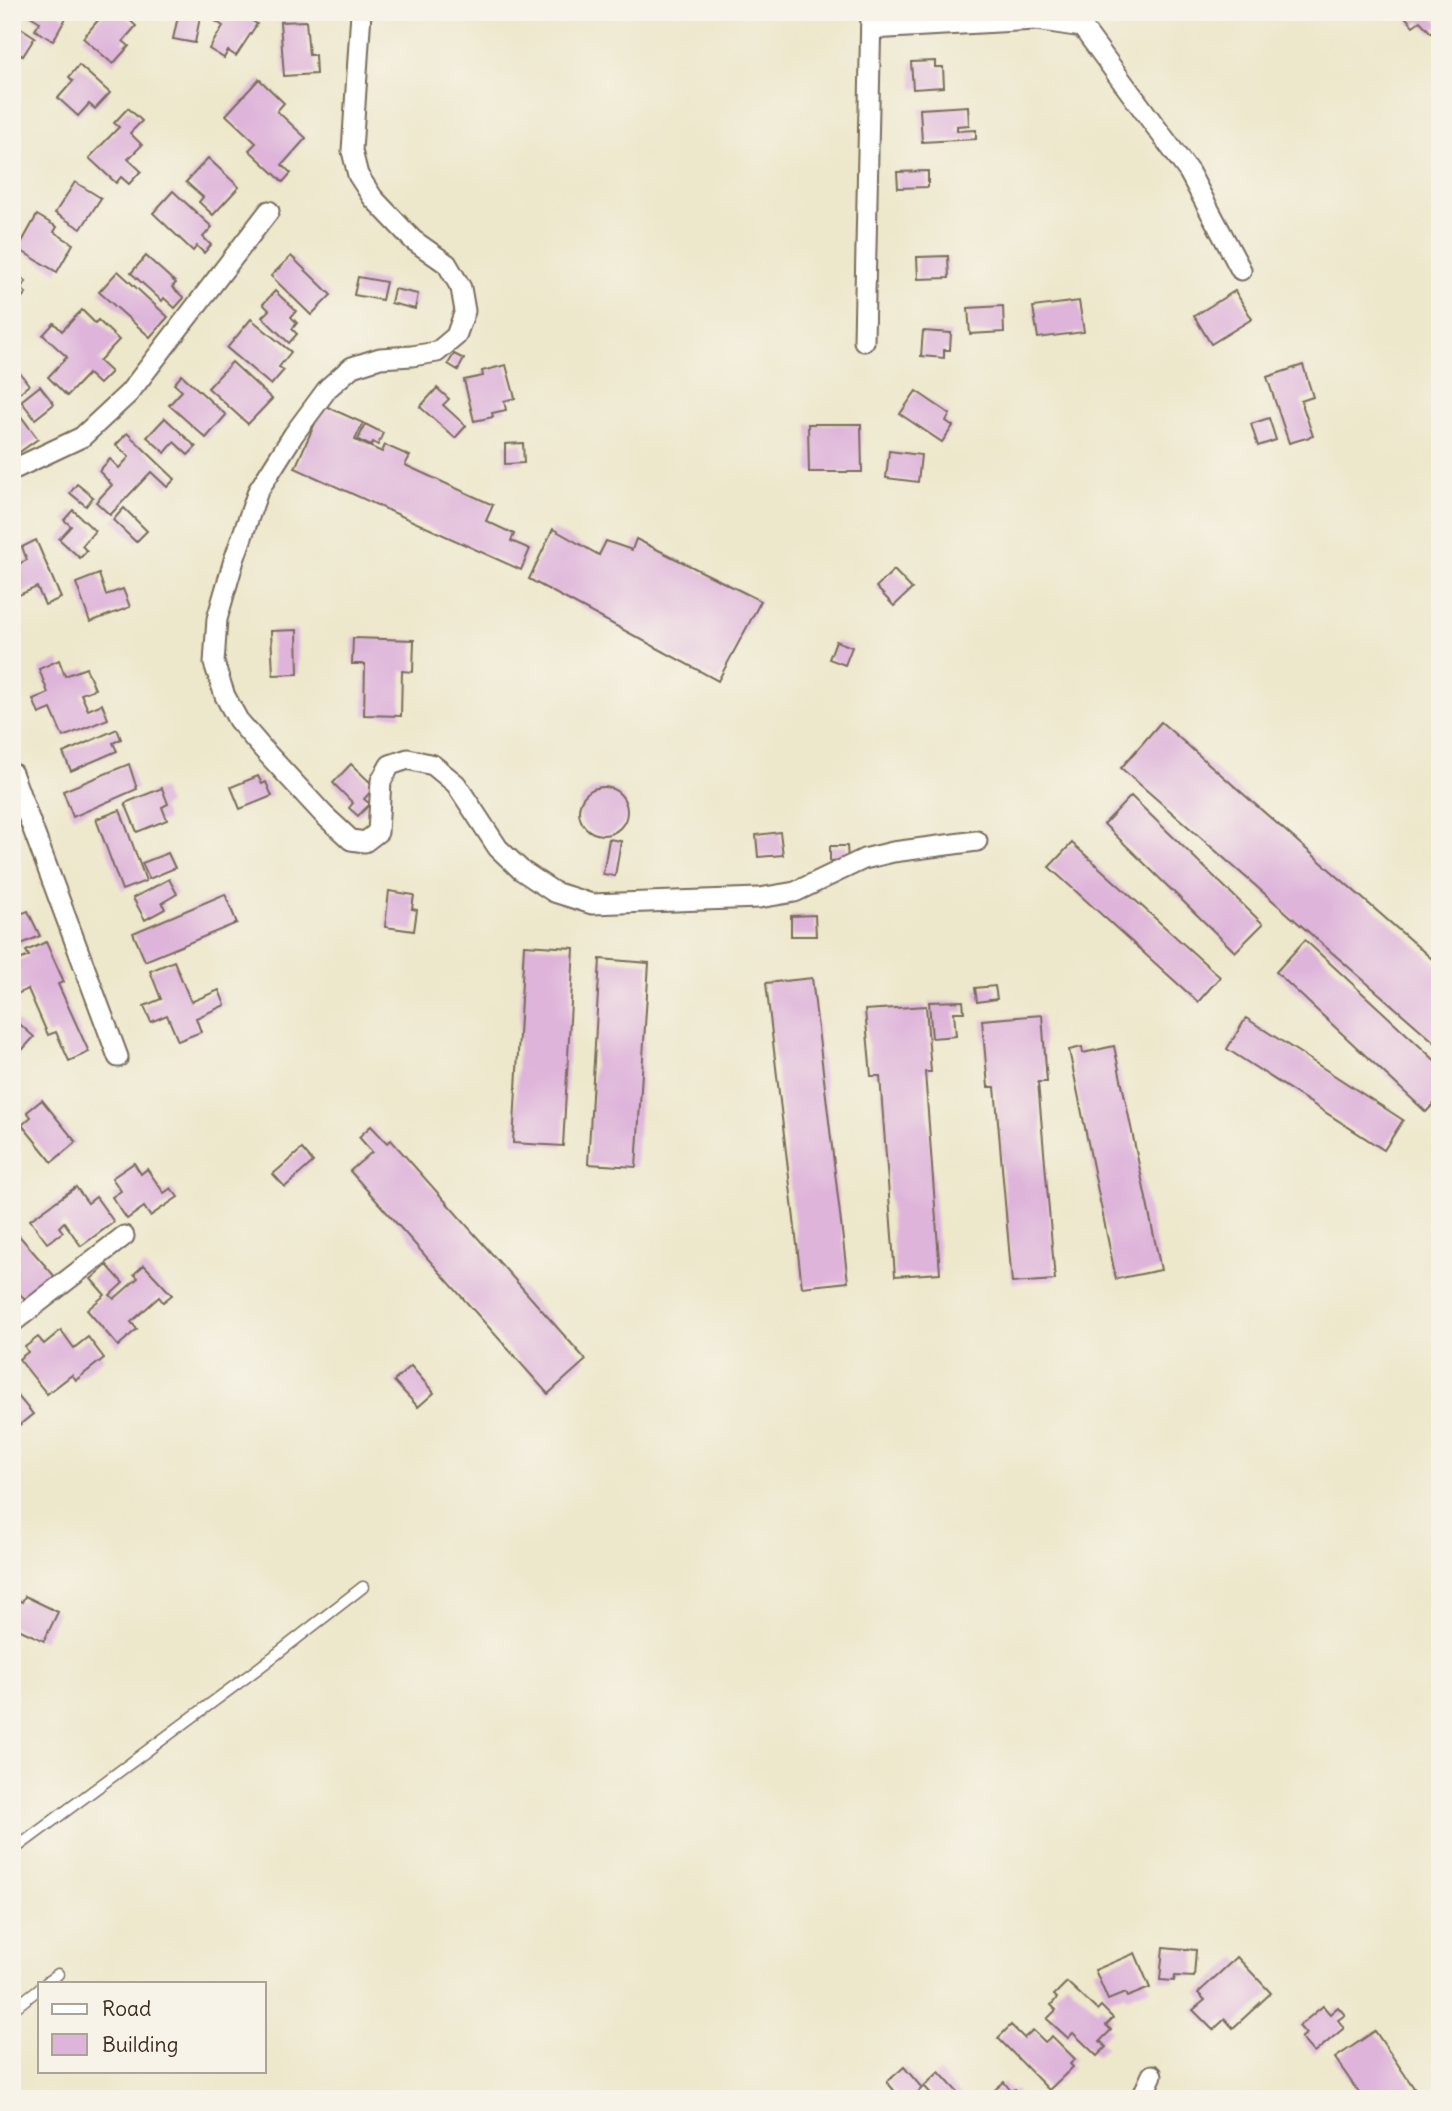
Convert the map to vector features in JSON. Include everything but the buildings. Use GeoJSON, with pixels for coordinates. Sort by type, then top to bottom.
{"type":"FeatureCollection","features":[{"type":"Feature","properties":{"kind":"street"},"geometry":{"type":"LineString","coordinates":[[361,12],[352,150],[358,175],[373,198],[413,240],[447,264],[461,288],[464,311],[456,336],[437,352],[380,358],[352,367],[328,388],[294,434],[258,491],[217,620],[214,663],[225,696],[238,720],[324,816],[351,840],[365,842],[378,832],[380,780],[390,765],[408,759],[433,765],[456,784],[498,848],[521,870],[554,892],[592,904],[759,898],[795,892],[864,859],[893,852],[977,841]]}},
{"type":"Feature","properties":{"kind":"street"},"geometry":{"type":"LineString","coordinates":[[864,341],[871,20],[1036,20],[1082,27],[1189,173],[1241,270]]}},
{"type":"Feature","properties":{"kind":"street"},"geometry":{"type":"LineString","coordinates":[[12,470],[82,437],[129,393],[269,211]]}},
{"type":"Feature","properties":{"kind":"street"},"geometry":{"type":"LineString","coordinates":[[12,773],[118,1057]]}},
{"type":"Feature","properties":{"kind":"street"},"geometry":{"type":"LineString","coordinates":[[12,1323],[124,1236]]}},
{"type":"Feature","properties":{"kind":"street"},"geometry":{"type":"LineString","coordinates":[[1141,2099],[1153,2075]]}},
{"type":"Feature","properties":{"kind":"lane"},"geometry":{"type":"LineString","coordinates":[[12,1851],[363,1587]]}},
{"type":"Feature","properties":{"kind":"lane"},"geometry":{"type":"LineString","coordinates":[[47,1982],[58,1974]]}},
{"type":"Feature","properties":{"kind":"lane"},"geometry":{"type":"LineString","coordinates":[[12,2010],[38,1990]]}}]}
